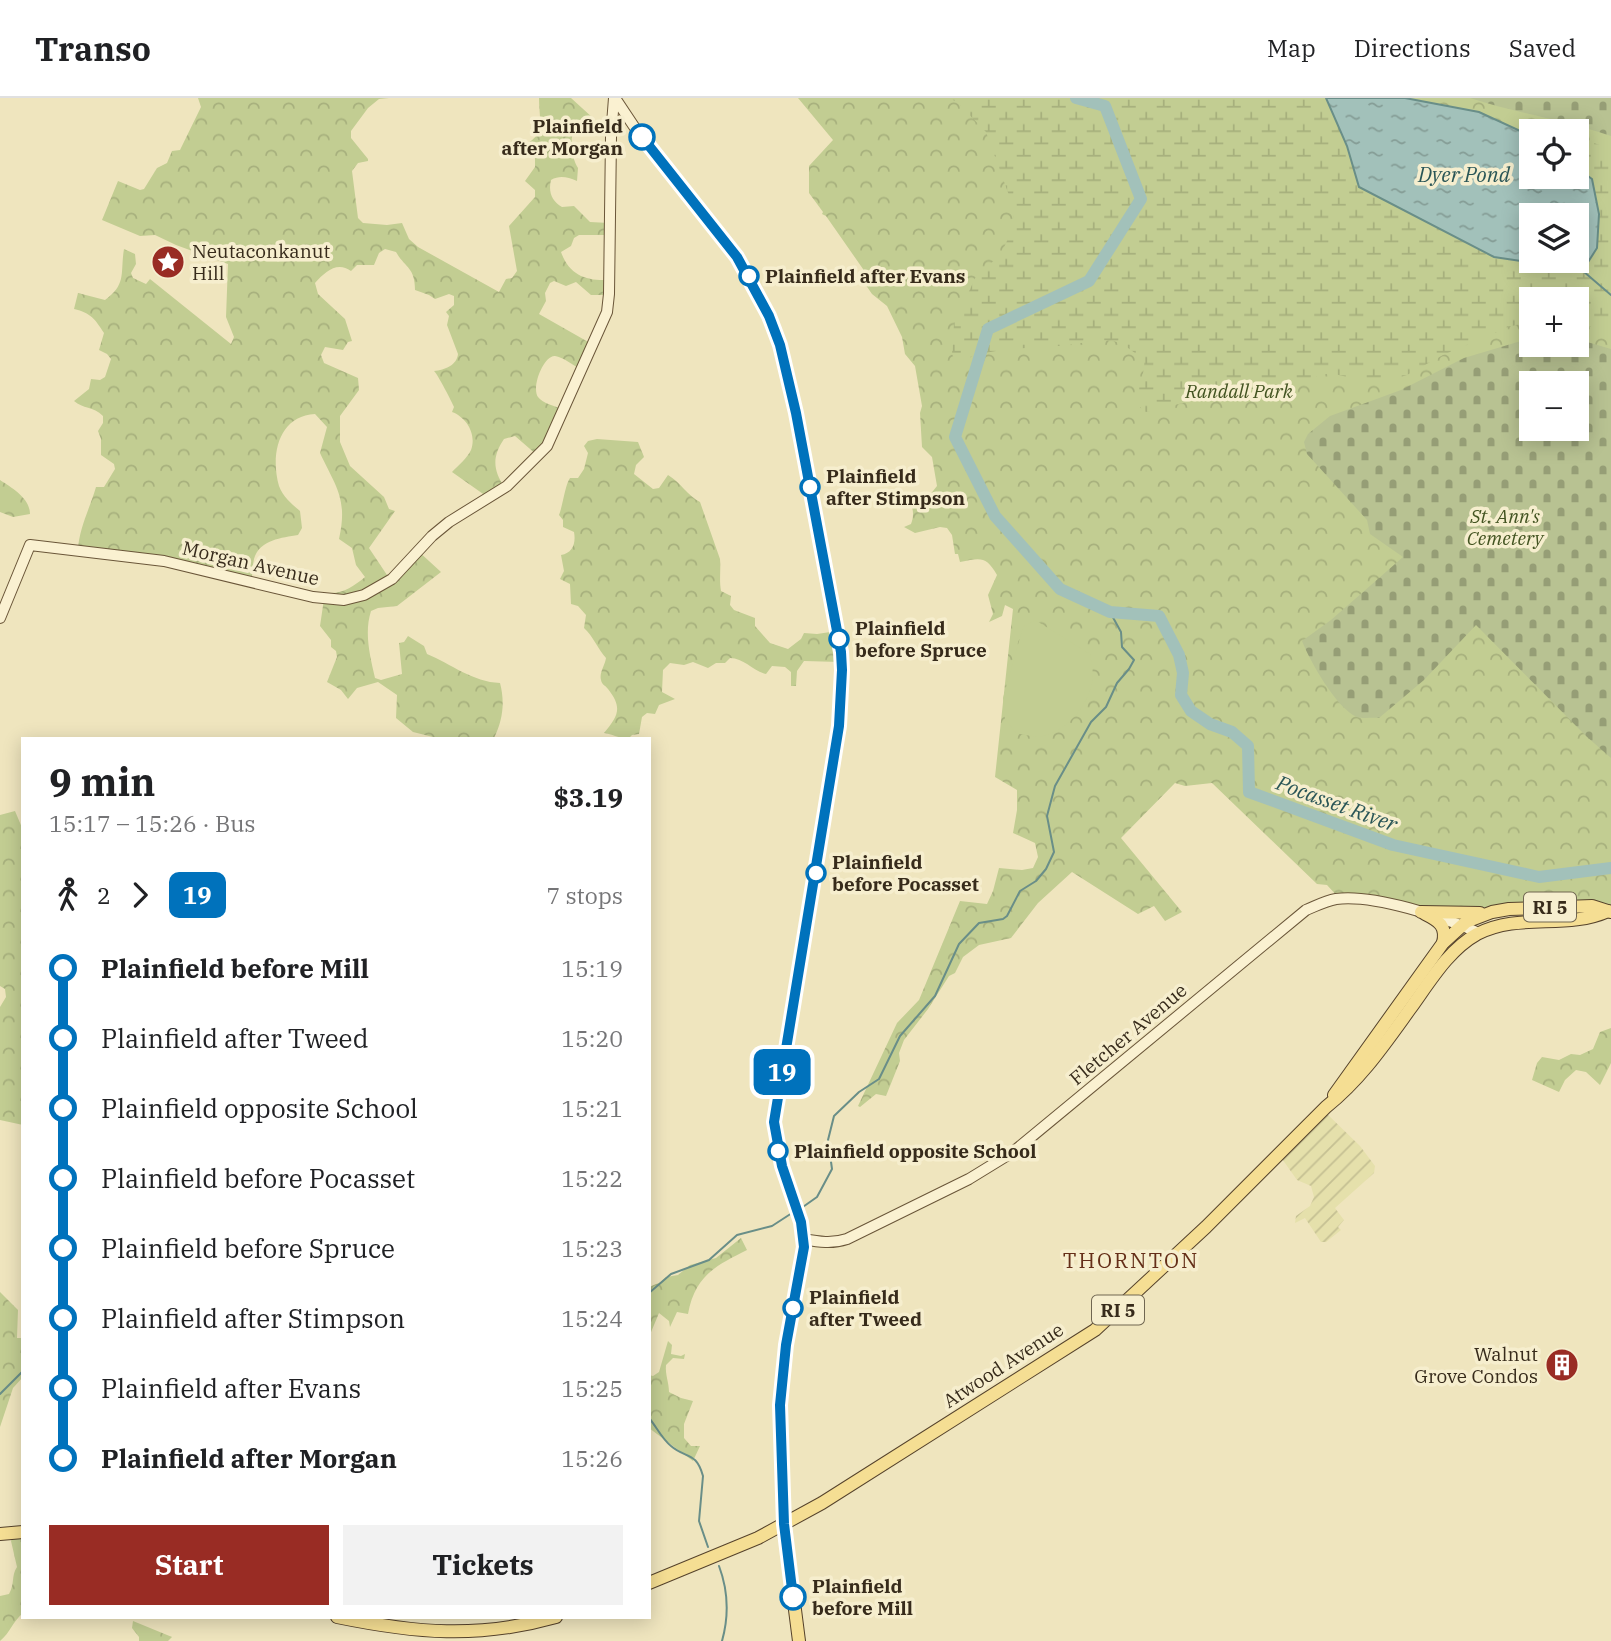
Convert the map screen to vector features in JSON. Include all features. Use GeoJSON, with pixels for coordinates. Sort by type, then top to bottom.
{"type":"FeatureCollection","features":[{"type":"Feature","properties":{"kind":"main road","name":"Atwood Avenue"},"geometry":{"type":"LineString","coordinates":[[1326,1107],[1443,943],[1462,926],[1492,912],[1592,906],[1609,911]]}},
{"type":"Feature","properties":{"kind":"main road","name":"Atwood Avenue"},"geometry":{"type":"LineString","coordinates":[[651,1582],[758,1538],[784,1524],[864,1476],[1107,1320],[1326,1107],[1351,1087],[1455,950],[1479,933],[1506,923],[1591,919],[1609,911]]}},
{"type":"Feature","properties":{"kind":"main road"},"geometry":{"type":"LineString","coordinates":[[1421,912],[1492,912]]}},
{"type":"Feature","properties":{"kind":"main road"},"geometry":{"type":"LineString","coordinates":[[1421,912],[1441,923],[1444,929],[1443,943]]}},
{"type":"Feature","properties":{"kind":"main road"},"geometry":{"type":"LineString","coordinates":[[784,1524],[799,1641]]}},
{"type":"Feature","properties":{"kind":"main road"},"geometry":{"type":"LineString","coordinates":[[0,1534],[21,1532]]}},
{"type":"Feature","properties":{"kind":"main road"},"geometry":{"type":"LineString","coordinates":[[346,1619],[388,1628],[463,1632],[548,1619]]}},
{"type":"Feature","properties":{"kind":"street","name":"Morgan Avenue"},"geometry":{"type":"LineString","coordinates":[[0,618],[30,545],[164,561],[313,597],[344,600],[364,595],[392,579],[432,536],[449,522],[507,486],[547,446],[607,312],[614,98]]}},
{"type":"Feature","properties":{"kind":"street"},"geometry":{"type":"LineString","coordinates":[[614,98],[639,134],[737,257],[769,316],[780,345],[796,413],[836,621],[842,670],[839,726],[774,1122],[782,1166],[804,1239],[781,1387],[784,1524]]}},
{"type":"Feature","properties":{"kind":"street","name":"Fletcher Avenue"},"geometry":{"type":"LineString","coordinates":[[804,1239],[836,1242],[847,1239],[969,1179],[1013,1152],[1306,910],[1333,900],[1355,899],[1421,912],[1479,933]]}},
{"type":"Feature","properties":{"kind":"shaded area"},"geometry":{"type":"Polygon","coordinates":[[[1323,1110],[1360,1146],[1375,1166],[1374,1173],[1335,1208],[1344,1220],[1338,1227],[1341,1230],[1326,1242],[1321,1242],[1305,1218],[1295,1223],[1296,1216],[1310,1206],[1314,1197],[1311,1186],[1297,1180],[1280,1156],[1323,1110]]]}},
{"type":"Feature","properties":{"kind":"green space"},"geometry":{"type":"Polygon","coordinates":[[[198,98],[389,98],[379,99],[368,108],[351,131],[351,138],[368,159],[358,163],[352,171],[358,218],[363,223],[402,223],[409,239],[418,247],[499,292],[506,279],[512,278],[517,271],[509,226],[535,197],[535,190],[525,181],[535,167],[535,156],[524,145],[536,136],[540,126],[539,98],[571,98],[593,118],[576,127],[572,136],[573,154],[578,168],[577,181],[557,177],[551,180],[550,188],[553,199],[562,207],[574,206],[590,222],[609,223],[609,235],[579,235],[574,238],[571,246],[561,252],[564,260],[579,275],[608,280],[608,295],[591,295],[576,282],[566,286],[554,281],[550,283],[545,293],[546,301],[539,314],[590,343],[580,369],[555,356],[543,366],[537,379],[538,397],[562,409],[537,455],[515,436],[504,439],[495,463],[504,487],[486,496],[452,472],[468,456],[473,438],[462,418],[452,412],[454,407],[434,371],[450,366],[457,358],[446,312],[454,305],[454,296],[449,294],[435,299],[415,290],[409,268],[396,252],[385,249],[379,253],[374,265],[357,265],[351,271],[336,268],[315,283],[318,294],[345,319],[352,341],[348,342],[343,350],[325,347],[321,355],[324,363],[358,378],[359,390],[340,416],[340,442],[350,466],[384,497],[389,509],[395,511],[369,548],[389,578],[417,550],[441,572],[397,606],[371,611],[368,636],[375,678],[381,680],[402,674],[399,643],[404,642],[408,636],[424,646],[427,654],[471,676],[500,683],[502,711],[494,737],[433,737],[413,732],[396,718],[397,695],[378,682],[357,688],[348,699],[341,690],[327,682],[337,657],[336,651],[331,647],[331,640],[320,626],[324,599],[328,593],[343,591],[365,577],[356,565],[352,548],[339,539],[341,503],[320,453],[327,427],[315,414],[303,416],[285,429],[277,450],[276,474],[279,486],[285,497],[300,511],[302,528],[298,535],[272,541],[261,547],[254,559],[251,582],[78,550],[96,487],[104,487],[115,469],[114,464],[101,455],[98,431],[103,423],[103,416],[74,401],[89,389],[91,379],[100,380],[105,377],[111,359],[99,350],[104,333],[98,324],[89,315],[74,309],[78,293],[105,300],[112,294],[120,283],[124,249],[135,254],[136,264],[131,273],[133,278],[146,284],[150,279],[231,344],[234,337],[226,317],[228,264],[155,235],[140,236],[102,220],[118,181],[140,190],[144,189],[157,168],[167,163],[172,151],[180,150],[201,107],[198,98]]]}},
{"type":"Feature","properties":{"kind":"green space","name":"Randall Park"},"geometry":{"type":"Polygon","coordinates":[[[798,98],[1611,98],[1611,913],[1445,912],[1338,897],[1327,885],[1317,884],[1212,783],[1185,786],[1175,783],[1121,838],[1182,912],[1165,921],[1154,906],[1138,914],[1072,872],[1038,903],[1011,938],[979,945],[963,957],[955,973],[949,976],[904,1040],[899,1053],[900,1061],[886,1096],[876,1094],[858,1106],[897,1023],[919,1000],[960,901],[987,904],[999,868],[1033,868],[1038,857],[1035,843],[1013,833],[1017,790],[995,777],[1013,609],[1005,605],[1002,616],[989,622],[993,614],[988,595],[997,575],[986,561],[960,562],[958,554],[955,554],[952,535],[947,528],[915,533],[904,527],[912,521],[913,510],[909,501],[912,497],[929,496],[937,486],[932,457],[922,447],[922,406],[915,366],[905,354],[902,337],[887,306],[872,294],[863,281],[863,269],[809,193],[809,166],[833,140],[798,98]]]}},
{"type":"Feature","properties":{"kind":"green space"},"geometry":{"type":"Polygon","coordinates":[[[949,98],[1326,98],[1347,146],[1359,187],[1494,257],[1519,261],[1519,273],[1589,273],[1592,180],[1589,178],[1589,141],[1611,149],[1611,335],[1589,326],[1589,287],[1519,287],[1519,324],[1443,355],[1407,375],[1378,384],[1330,373],[1277,388],[1236,390],[1146,412],[1137,401],[1136,394],[1144,360],[1117,342],[1098,341],[1011,349],[956,363],[952,354],[954,324],[977,274],[1000,256],[1013,228],[1014,209],[986,132],[957,102],[949,98]]]}},
{"type":"Feature","properties":{"kind":"green space"},"geometry":{"type":"Polygon","coordinates":[[[1470,98],[1611,98],[1611,136],[1589,129],[1589,119],[1551,119],[1470,98]]]}},
{"type":"Feature","properties":{"kind":"green space","name":"St. Ann's Cemetery"},"geometry":{"type":"Polygon","coordinates":[[[1519,342],[1519,357],[1589,357],[1589,343],[1611,349],[1611,758],[1476,625],[1424,680],[1379,718],[1357,717],[1349,712],[1332,694],[1317,671],[1302,641],[1331,620],[1403,557],[1370,534],[1367,520],[1307,454],[1304,442],[1308,434],[1330,416],[1401,390],[1464,358],[1519,342]]]}},
{"type":"Feature","properties":{"kind":"green space"},"geometry":{"type":"Polygon","coordinates":[[[597,439],[638,442],[644,457],[636,465],[634,474],[653,489],[659,488],[668,475],[700,502],[720,559],[721,591],[731,596],[730,605],[734,610],[755,618],[755,626],[770,643],[788,649],[801,639],[804,633],[837,631],[840,662],[804,661],[797,671],[796,686],[791,686],[791,672],[785,667],[772,666],[766,674],[730,658],[725,663],[716,663],[708,668],[693,662],[684,665],[670,663],[663,670],[662,692],[675,699],[659,705],[655,714],[647,713],[642,717],[639,734],[621,737],[604,733],[617,712],[613,696],[601,680],[606,658],[584,628],[586,615],[578,606],[571,604],[570,584],[560,579],[564,571],[561,555],[573,547],[574,532],[563,527],[563,520],[559,515],[570,478],[578,478],[584,469],[588,453],[584,446],[588,441],[597,439]]]}},
{"type":"Feature","properties":{"kind":"green space"},"geometry":{"type":"Polygon","coordinates":[[[0,480],[24,498],[30,514],[13,517],[0,512],[0,480]]]}},
{"type":"Feature","properties":{"kind":"green space"},"geometry":{"type":"Polygon","coordinates":[[[1035,620],[1090,654],[1093,673],[1088,695],[1077,714],[1062,728],[1043,736],[1016,733],[1005,719],[1003,698],[1023,627],[1035,620]]]}},
{"type":"Feature","properties":{"kind":"green space"},"geometry":{"type":"Polygon","coordinates":[[[15,811],[21,825],[21,1125],[0,1120],[0,1007],[6,997],[5,989],[0,986],[0,815],[15,811]]]}},
{"type":"Feature","properties":{"kind":"green space"},"geometry":{"type":"Polygon","coordinates":[[[1611,1028],[1611,1063],[1600,1085],[1586,1072],[1576,1070],[1565,1080],[1559,1092],[1532,1080],[1537,1063],[1542,1057],[1559,1060],[1571,1054],[1580,1055],[1593,1049],[1600,1032],[1611,1028]]]}},
{"type":"Feature","properties":{"kind":"green space"},"geometry":{"type":"Polygon","coordinates":[[[741,1238],[747,1250],[716,1267],[701,1281],[688,1314],[677,1312],[670,1327],[669,1321],[659,1313],[651,1332],[651,1286],[666,1277],[678,1275],[690,1265],[716,1258],[741,1238]]]}},
{"type":"Feature","properties":{"kind":"green space"},"geometry":{"type":"Polygon","coordinates":[[[0,1292],[18,1310],[17,1338],[21,1338],[21,1379],[13,1388],[0,1427],[0,1292]]]}},
{"type":"Feature","properties":{"kind":"green space"},"geometry":{"type":"Polygon","coordinates":[[[668,1341],[672,1345],[671,1354],[685,1354],[684,1359],[673,1358],[666,1365],[666,1372],[669,1392],[693,1401],[684,1424],[684,1438],[691,1446],[700,1446],[693,1461],[651,1430],[651,1376],[659,1372],[668,1341]]]}},
{"type":"Feature","properties":{"kind":"green space"},"geometry":{"type":"Polygon","coordinates":[[[16,1532],[21,1532],[21,1615],[0,1641],[0,1596],[9,1594],[17,1567],[11,1541],[16,1532]]]}},
{"type":"Feature","properties":{"kind":"green space"},"geometry":{"type":"Polygon","coordinates":[[[133,1621],[172,1637],[168,1641],[139,1641],[132,1628],[133,1621]]]}},
{"type":"Feature","properties":{"kind":"water","name":"Dyer Pond"},"geometry":{"type":"Polygon","coordinates":[[[1326,98],[1405,98],[1479,112],[1519,130],[1519,189],[1589,189],[1589,177],[1592,179],[1599,214],[1597,248],[1589,261],[1589,203],[1519,203],[1519,261],[1494,257],[1359,187],[1347,146],[1326,98]]]}},
{"type":"Feature","properties":{"kind":"waterway","name":"Pocasset River"},"geometry":{"type":"LineString","coordinates":[[1076,98],[1105,106],[1141,199],[1089,281],[988,329],[955,437],[995,516],[1060,589],[1110,612],[1159,616],[1179,655],[1183,673],[1181,695],[1191,711],[1210,724],[1232,732],[1248,746],[1249,792],[1393,845],[1539,877],[1611,868]]}},
{"type":"Feature","properties":{"kind":"waterway"},"geometry":{"type":"LineString","coordinates":[[1585,273],[1611,295]]}},
{"type":"Feature","properties":{"kind":"waterway"},"geometry":{"type":"LineString","coordinates":[[800,1209],[817,1197],[832,1169],[828,1140],[834,1116],[859,1092],[879,1079],[900,1036],[935,996],[959,944],[979,923],[1007,916],[1020,891],[1036,881],[1046,869],[1054,852],[1047,816],[1055,786],[1091,722],[1106,707],[1117,683],[1134,660],[1122,647],[1121,632],[1110,612]]}},
{"type":"Feature","properties":{"kind":"waterway"},"geometry":{"type":"LineString","coordinates":[[651,1291],[671,1274],[709,1260],[737,1235],[772,1226],[792,1213]]}},
{"type":"Feature","properties":{"kind":"waterway"},"geometry":{"type":"LineString","coordinates":[[0,1394],[21,1373]]}},
{"type":"Feature","properties":{"kind":"waterway"},"geometry":{"type":"LineString","coordinates":[[651,1421],[668,1443],[694,1459],[700,1468],[703,1476],[699,1521],[708,1547]]}},
{"type":"Feature","properties":{"kind":"waterway"},"geometry":{"type":"LineString","coordinates":[[719,1566],[726,1603],[722,1641]]}},
{"type":"Feature","properties":{"kind":"bus line","name":"19"},"geometry":{"type":"LineString","coordinates":[[642,137],[737,257],[769,316],[780,345],[796,413],[841,652],[839,726],[774,1122],[776,1143],[804,1239],[803,1259],[783,1363],[780,1405],[784,1524],[793,1597]]}},
{"type":"Feature","properties":{"kind":"place","name":"Plainfield after Morgan"},"geometry":{"type":"Point","coordinates":[642,137]}},
{"type":"Feature","properties":{"kind":"place","name":"Neutaconkanut Hill"},"geometry":{"type":"Point","coordinates":[168,262]}},
{"type":"Feature","properties":{"kind":"place","name":"Plainfield after Evans"},"geometry":{"type":"Point","coordinates":[749,276]}},
{"type":"Feature","properties":{"kind":"place","name":"Plainfield after Stimpson"},"geometry":{"type":"Point","coordinates":[810,487]}},
{"type":"Feature","properties":{"kind":"place","name":"Plainfield before Spruce"},"geometry":{"type":"Point","coordinates":[839,639]}},
{"type":"Feature","properties":{"kind":"place","name":"Plainfield before Pocasset"},"geometry":{"type":"Point","coordinates":[816,873]}},
{"type":"Feature","properties":{"kind":"place","name":"Plainfield opposite School"},"geometry":{"type":"Point","coordinates":[778,1151]}},
{"type":"Feature","properties":{"kind":"place","name":"Plainfield after Tweed"},"geometry":{"type":"Point","coordinates":[793,1308]}},
{"type":"Feature","properties":{"kind":"place","name":"Walnut Grove Condos"},"geometry":{"type":"Point","coordinates":[1562,1365]}},
{"type":"Feature","properties":{"kind":"place","name":"Plainfield before Mill"},"geometry":{"type":"Point","coordinates":[793,1597]}},
{"type":"Feature","properties":{"kind":"district","name":"THORNTON"},"geometry":{"type":"Point","coordinates":[1131,1260]}}]}
